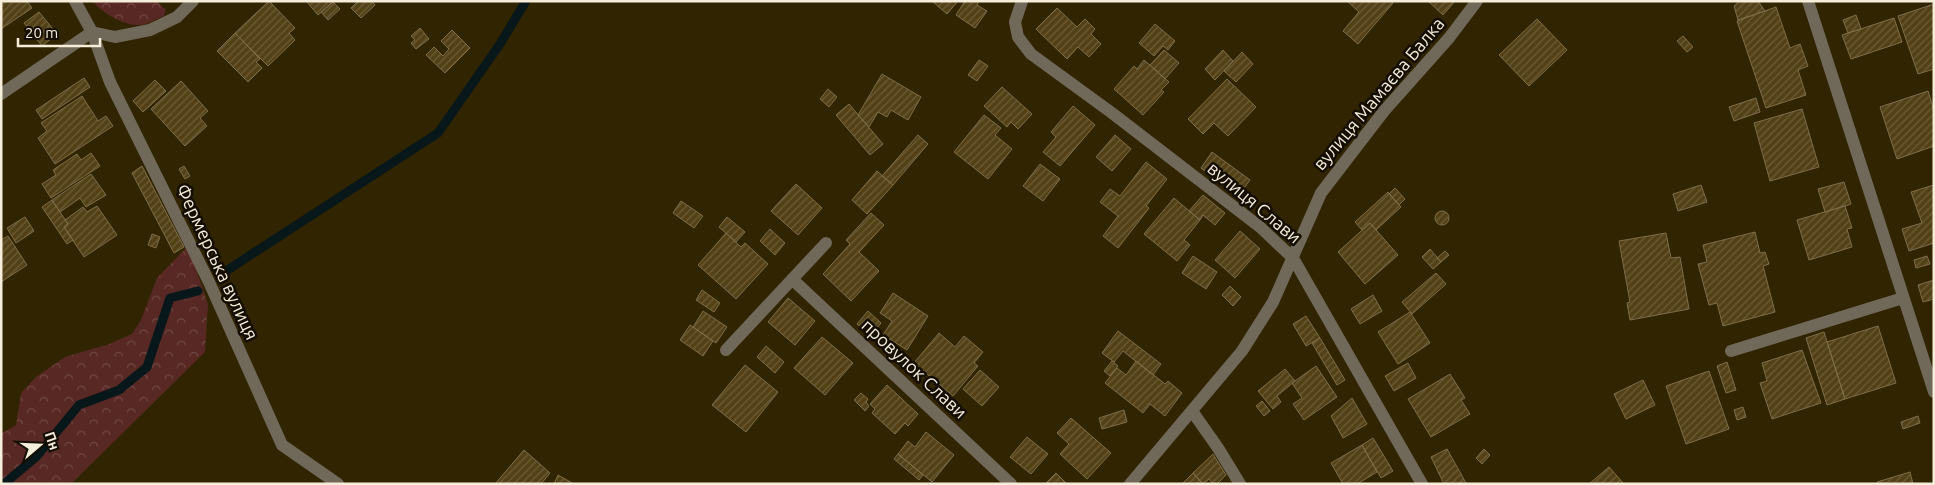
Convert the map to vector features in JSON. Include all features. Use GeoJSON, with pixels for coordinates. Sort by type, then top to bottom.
{"type":"FeatureCollection","features":[{"type":"Feature","properties":{"kind":"street","name":"Фермерська вулиця"},"geometry":{"type":"LineString","coordinates":[[75,1],[92,32],[110,82],[209,282],[282,445],[338,484]]}},
{"type":"Feature","properties":{"kind":"street"},"geometry":{"type":"LineString","coordinates":[[1,94],[92,32],[115,37],[150,30],[177,16],[193,1]]}},
{"type":"Feature","properties":{"kind":"street","name":"вулиця Слави"},"geometry":{"type":"LineString","coordinates":[[1022,1],[1015,22],[1018,37],[1031,54],[1112,113],[1252,221],[1293,258],[1422,484]]}},
{"type":"Feature","properties":{"kind":"street","name":"вулиця Мамаєва Балка"},"geometry":{"type":"LineString","coordinates":[[1130,484],[1242,351],[1273,302],[1321,193],[1384,111],[1449,38],[1477,1]]}},
{"type":"Feature","properties":{"kind":"street"},"geometry":{"type":"LineString","coordinates":[[1808,1],[1934,392]]}},
{"type":"Feature","properties":{"kind":"street"},"geometry":{"type":"LineString","coordinates":[[726,350],[826,243]]}},
{"type":"Feature","properties":{"kind":"street","name":"провулок Слави"},"geometry":{"type":"LineString","coordinates":[[792,279],[1011,484]]}},
{"type":"Feature","properties":{"kind":"street"},"geometry":{"type":"LineString","coordinates":[[1731,351],[1903,298]]}},
{"type":"Feature","properties":{"kind":"street"},"geometry":{"type":"LineString","coordinates":[[1192,411],[1240,484]]}},
{"type":"Feature","properties":{"kind":"green space"},"geometry":{"type":"Polygon","coordinates":[[[92,1],[156,1],[166,10],[164,16],[139,25],[116,19],[92,1]]]}},
{"type":"Feature","properties":{"kind":"green space"},"geometry":{"type":"Polygon","coordinates":[[[188,246],[208,304],[205,352],[71,484],[1,484],[1,434],[16,425],[21,393],[36,377],[65,357],[109,344],[132,334],[141,320],[157,278],[188,246]]]}},
{"type":"Feature","properties":{"kind":"building"},"geometry":{"type":"Polygon","coordinates":[[[1,1],[27,1],[32,8],[1,29],[1,1]]]}},
{"type":"Feature","properties":{"kind":"building"},"geometry":{"type":"Polygon","coordinates":[[[269,1],[295,28],[289,33],[295,40],[268,66],[235,33],[269,1]]]}},
{"type":"Feature","properties":{"kind":"building"},"geometry":{"type":"Polygon","coordinates":[[[306,1],[334,1],[318,15],[306,1]]]}},
{"type":"Feature","properties":{"kind":"building"},"geometry":{"type":"Polygon","coordinates":[[[358,1],[372,1],[375,5],[361,18],[351,8],[358,1]]]}},
{"type":"Feature","properties":{"kind":"building"},"geometry":{"type":"Polygon","coordinates":[[[932,1],[956,1],[957,2],[947,14],[932,1]]]}},
{"type":"Feature","properties":{"kind":"building"},"geometry":{"type":"Polygon","coordinates":[[[965,1],[979,1],[977,5],[987,11],[975,28],[956,15],[965,1]]]}},
{"type":"Feature","properties":{"kind":"building"},"geometry":{"type":"Polygon","coordinates":[[[1347,1],[1391,1],[1393,3],[1358,44],[1343,31],[1359,12],[1347,1]]]}},
{"type":"Feature","properties":{"kind":"building"},"geometry":{"type":"Polygon","coordinates":[[[1428,1],[1455,1],[1443,15],[1428,1]]]}},
{"type":"Feature","properties":{"kind":"building"},"geometry":{"type":"Polygon","coordinates":[[[1740,1],[1758,1],[1765,11],[1738,20],[1734,6],[1740,1]]]}},
{"type":"Feature","properties":{"kind":"building"},"geometry":{"type":"Polygon","coordinates":[[[333,2],[340,9],[328,20],[321,12],[333,2]]]}},
{"type":"Feature","properties":{"kind":"building"},"geometry":{"type":"Polygon","coordinates":[[[1934,4],[1934,69],[1918,74],[1898,16],[1934,4]]]}},
{"type":"Feature","properties":{"kind":"building"},"geometry":{"type":"Polygon","coordinates":[[[1776,7],[1790,48],[1800,44],[1808,66],[1798,70],[1806,95],[1766,108],[1737,21],[1776,7]]]}},
{"type":"Feature","properties":{"kind":"building"},"geometry":{"type":"Polygon","coordinates":[[[1057,8],[1077,27],[1085,19],[1095,29],[1091,34],[1101,44],[1089,57],[1078,47],[1067,59],[1036,29],[1057,8]]]}},
{"type":"Feature","properties":{"kind":"building"},"geometry":{"type":"Polygon","coordinates":[[[39,12],[57,34],[42,46],[24,23],[39,12]]]}},
{"type":"Feature","properties":{"kind":"building"},"geometry":{"type":"Polygon","coordinates":[[[1856,15],[1861,29],[1848,33],[1843,20],[1856,15]]]}},
{"type":"Feature","properties":{"kind":"building"},"geometry":{"type":"Polygon","coordinates":[[[1894,18],[1902,42],[1851,59],[1842,35],[1894,18]]]}},
{"type":"Feature","properties":{"kind":"building"},"geometry":{"type":"Polygon","coordinates":[[[1537,19],[1567,50],[1529,86],[1499,55],[1537,19]]]}},
{"type":"Feature","properties":{"kind":"building"},"geometry":{"type":"Polygon","coordinates":[[[1155,24],[1175,41],[1168,50],[1163,46],[1154,56],[1139,43],[1155,24]]]}},
{"type":"Feature","properties":{"kind":"building"},"geometry":{"type":"Polygon","coordinates":[[[420,28],[429,39],[416,49],[411,43],[415,40],[411,36],[420,28]]]}},
{"type":"Feature","properties":{"kind":"building"},"geometry":{"type":"Polygon","coordinates":[[[452,30],[470,48],[445,73],[426,55],[434,47],[443,56],[449,49],[441,41],[452,30]]]}},
{"type":"Feature","properties":{"kind":"building"},"geometry":{"type":"Polygon","coordinates":[[[235,33],[260,59],[256,62],[262,68],[248,82],[217,51],[235,33]]]}},
{"type":"Feature","properties":{"kind":"building"},"geometry":{"type":"Polygon","coordinates":[[[1683,36],[1693,47],[1687,52],[1677,41],[1683,36]]]}},
{"type":"Feature","properties":{"kind":"building"},"geometry":{"type":"Polygon","coordinates":[[[1164,50],[1179,63],[1165,79],[1150,65],[1164,50]]]}},
{"type":"Feature","properties":{"kind":"building"},"geometry":{"type":"Polygon","coordinates":[[[1223,50],[1233,61],[1215,80],[1205,69],[1223,50]]]}},
{"type":"Feature","properties":{"kind":"building"},"geometry":{"type":"Polygon","coordinates":[[[1242,52],[1253,64],[1236,82],[1224,71],[1242,52]]]}},
{"type":"Feature","properties":{"kind":"building"},"geometry":{"type":"Polygon","coordinates":[[[979,60],[988,66],[977,81],[968,75],[979,60]]]}},
{"type":"Feature","properties":{"kind":"building"},"geometry":{"type":"Polygon","coordinates":[[[1144,60],[1169,82],[1161,90],[1164,92],[1143,115],[1114,89],[1134,66],[1137,69],[1144,60]]]}},
{"type":"Feature","properties":{"kind":"building"},"geometry":{"type":"Polygon","coordinates":[[[882,74],[921,97],[908,120],[891,110],[887,117],[878,112],[869,127],[858,115],[882,74]]]}},
{"type":"Feature","properties":{"kind":"building"},"geometry":{"type":"Polygon","coordinates":[[[84,78],[90,87],[42,119],[36,110],[84,78]]]}},
{"type":"Feature","properties":{"kind":"building"},"geometry":{"type":"Polygon","coordinates":[[[1227,79],[1256,107],[1228,136],[1214,123],[1203,134],[1188,119],[1227,79]]]}},
{"type":"Feature","properties":{"kind":"building"},"geometry":{"type":"Polygon","coordinates":[[[155,80],[166,91],[143,112],[133,101],[155,80]]]}},
{"type":"Feature","properties":{"kind":"building"},"geometry":{"type":"Polygon","coordinates":[[[181,81],[208,111],[200,118],[207,126],[185,146],[151,109],[181,81]]]}},
{"type":"Feature","properties":{"kind":"building"},"geometry":{"type":"Polygon","coordinates":[[[1002,87],[1032,114],[1018,129],[1011,122],[1007,127],[984,106],[1002,87]]]}},
{"type":"Feature","properties":{"kind":"building"},"geometry":{"type":"Polygon","coordinates":[[[828,89],[837,97],[829,107],[820,99],[828,89]]]}},
{"type":"Feature","properties":{"kind":"building"},"geometry":{"type":"Polygon","coordinates":[[[1928,91],[1934,110],[1934,146],[1897,159],[1880,107],[1928,91]]]}},
{"type":"Feature","properties":{"kind":"building"},"geometry":{"type":"Polygon","coordinates":[[[82,96],[98,121],[106,116],[113,126],[55,164],[38,138],[47,131],[41,123],[82,96]]]}},
{"type":"Feature","properties":{"kind":"building"},"geometry":{"type":"Polygon","coordinates":[[[1756,98],[1760,112],[1734,121],[1729,107],[1756,98]]]}},
{"type":"Feature","properties":{"kind":"building"},"geometry":{"type":"Polygon","coordinates":[[[849,104],[883,144],[870,155],[836,115],[849,104]]]}},
{"type":"Feature","properties":{"kind":"building"},"geometry":{"type":"Polygon","coordinates":[[[1073,106],[1095,125],[1060,166],[1043,152],[1056,137],[1051,132],[1073,106]]]}},
{"type":"Feature","properties":{"kind":"building"},"geometry":{"type":"Polygon","coordinates":[[[1802,109],[1819,167],[1770,181],[1754,123],[1802,109]]]}},
{"type":"Feature","properties":{"kind":"building"},"geometry":{"type":"Polygon","coordinates":[[[984,115],[1001,128],[995,135],[1012,149],[988,179],[954,152],[984,115]]]}},
{"type":"Feature","properties":{"kind":"building"},"geometry":{"type":"Polygon","coordinates":[[[918,135],[928,144],[893,185],[882,176],[918,135]]]}},
{"type":"Feature","properties":{"kind":"building"},"geometry":{"type":"Polygon","coordinates":[[[1115,135],[1131,149],[1112,171],[1096,157],[1115,135]]]}},
{"type":"Feature","properties":{"kind":"building"},"geometry":{"type":"Polygon","coordinates":[[[1212,152],[1250,180],[1238,196],[1201,168],[1212,152]]]}},
{"type":"Feature","properties":{"kind":"building"},"geometry":{"type":"Polygon","coordinates":[[[91,153],[100,166],[51,198],[42,184],[56,175],[53,170],[77,154],[81,160],[91,153]]]}},
{"type":"Feature","properties":{"kind":"building"},"geometry":{"type":"Polygon","coordinates":[[[1146,162],[1167,179],[1146,206],[1149,208],[1118,248],[1103,236],[1118,216],[1100,202],[1110,189],[1120,196],[1146,162]]]}},
{"type":"Feature","properties":{"kind":"building"},"geometry":{"type":"Polygon","coordinates":[[[1040,164],[1060,179],[1043,201],[1023,186],[1040,164]]]}},
{"type":"Feature","properties":{"kind":"building"},"geometry":{"type":"Polygon","coordinates":[[[142,166],[184,247],[174,253],[132,173],[142,166]]]}},
{"type":"Feature","properties":{"kind":"building"},"geometry":{"type":"Polygon","coordinates":[[[184,166],[190,176],[185,179],[179,169],[184,166]]]}},
{"type":"Feature","properties":{"kind":"building"},"geometry":{"type":"Polygon","coordinates":[[[877,171],[893,185],[867,214],[852,200],[877,171]]]}},
{"type":"Feature","properties":{"kind":"building"},"geometry":{"type":"Polygon","coordinates":[[[91,174],[106,195],[86,207],[80,198],[60,212],[52,200],[91,174]]]}},
{"type":"Feature","properties":{"kind":"building"},"geometry":{"type":"Polygon","coordinates":[[[1844,182],[1851,204],[1825,212],[1818,189],[1844,182]]]}},
{"type":"Feature","properties":{"kind":"building"},"geometry":{"type":"Polygon","coordinates":[[[796,184],[822,208],[798,235],[771,211],[796,184]]]}},
{"type":"Feature","properties":{"kind":"building"},"geometry":{"type":"Polygon","coordinates":[[[1701,185],[1707,202],[1678,211],[1673,194],[1701,185]]]}},
{"type":"Feature","properties":{"kind":"building"},"geometry":{"type":"Polygon","coordinates":[[[1934,185],[1934,243],[1909,251],[1902,229],[1922,223],[1911,192],[1934,185]]]}},
{"type":"Feature","properties":{"kind":"building"},"geometry":{"type":"Polygon","coordinates":[[[1395,188],[1405,199],[1399,205],[1389,194],[1395,188]]]}},
{"type":"Feature","properties":{"kind":"building"},"geometry":{"type":"Polygon","coordinates":[[[1388,192],[1401,207],[1376,230],[1370,223],[1362,230],[1355,222],[1388,192]]]}},
{"type":"Feature","properties":{"kind":"building"},"geometry":{"type":"Polygon","coordinates":[[[1203,195],[1225,213],[1215,225],[1203,215],[1200,220],[1189,211],[1203,195]]]}},
{"type":"Feature","properties":{"kind":"building"},"geometry":{"type":"Polygon","coordinates":[[[1174,198],[1200,220],[1184,240],[1190,245],[1177,261],[1144,234],[1174,198]]]}},
{"type":"Feature","properties":{"kind":"building"},"geometry":{"type":"Polygon","coordinates":[[[52,200],[68,224],[64,227],[73,240],[67,244],[42,207],[52,200]]]}},
{"type":"Feature","properties":{"kind":"building"},"geometry":{"type":"Polygon","coordinates":[[[681,201],[703,216],[694,228],[673,213],[681,201]]]}},
{"type":"Feature","properties":{"kind":"building"},"geometry":{"type":"Polygon","coordinates":[[[97,206],[117,235],[84,257],[64,227],[68,224],[65,220],[83,207],[87,212],[97,206]]]}},
{"type":"Feature","properties":{"kind":"building"},"geometry":{"type":"Polygon","coordinates":[[[1845,206],[1852,228],[1847,229],[1852,247],[1809,260],[1797,220],[1845,206]]]}},
{"type":"Feature","properties":{"kind":"building"},"geometry":{"type":"Polygon","coordinates":[[[1439,211],[1445,211],[1449,218],[1445,225],[1439,225],[1435,221],[1435,215],[1439,211]]]}},
{"type":"Feature","properties":{"kind":"building"},"geometry":{"type":"Polygon","coordinates":[[[871,213],[884,225],[859,252],[879,271],[851,301],[823,274],[850,244],[846,240],[871,213]]]}},
{"type":"Feature","properties":{"kind":"building"},"geometry":{"type":"Polygon","coordinates":[[[25,217],[34,231],[16,243],[7,228],[25,217]]]}},
{"type":"Feature","properties":{"kind":"building"},"geometry":{"type":"Polygon","coordinates":[[[727,217],[745,232],[736,242],[719,227],[727,217]]]}},
{"type":"Feature","properties":{"kind":"building"},"geometry":{"type":"Polygon","coordinates":[[[1370,223],[1398,255],[1365,284],[1338,252],[1370,223]]]}},
{"type":"Feature","properties":{"kind":"building"},"geometry":{"type":"Polygon","coordinates":[[[770,229],[785,243],[775,255],[760,241],[770,229]]]}},
{"type":"Feature","properties":{"kind":"building"},"geometry":{"type":"Polygon","coordinates":[[[1240,231],[1260,249],[1235,278],[1215,260],[1240,231]]]}},
{"type":"Feature","properties":{"kind":"building"},"geometry":{"type":"Polygon","coordinates":[[[1755,232],[1760,253],[1765,252],[1769,264],[1763,266],[1775,312],[1723,326],[1717,303],[1709,305],[1698,264],[1707,262],[1703,245],[1755,232]]]}},
{"type":"Feature","properties":{"kind":"building"},"geometry":{"type":"Polygon","coordinates":[[[726,233],[741,247],[745,243],[768,264],[736,299],[698,265],[726,233]]]}},
{"type":"Feature","properties":{"kind":"building"},"geometry":{"type":"Polygon","coordinates":[[[1666,233],[1671,258],[1680,257],[1689,309],[1630,320],[1627,303],[1630,302],[1619,241],[1666,233]]]}},
{"type":"Feature","properties":{"kind":"building"},"geometry":{"type":"Polygon","coordinates":[[[152,234],[160,237],[156,248],[148,245],[152,234]]]}},
{"type":"Feature","properties":{"kind":"building"},"geometry":{"type":"Polygon","coordinates":[[[8,236],[27,265],[1,282],[1,240],[8,236]]]}},
{"type":"Feature","properties":{"kind":"building"},"geometry":{"type":"Polygon","coordinates":[[[1430,249],[1441,262],[1433,269],[1422,257],[1430,249]]]}},
{"type":"Feature","properties":{"kind":"building"},"geometry":{"type":"Polygon","coordinates":[[[1445,251],[1449,255],[1441,262],[1437,258],[1445,251]]]}},
{"type":"Feature","properties":{"kind":"building"},"geometry":{"type":"Polygon","coordinates":[[[1193,256],[1217,272],[1206,289],[1182,273],[1193,256]]]}},
{"type":"Feature","properties":{"kind":"building"},"geometry":{"type":"Polygon","coordinates":[[[1927,256],[1930,264],[1916,268],[1914,260],[1927,256]]]}},
{"type":"Feature","properties":{"kind":"building"},"geometry":{"type":"Polygon","coordinates":[[[1436,273],[1446,284],[1412,314],[1402,302],[1436,273]]]}},
{"type":"Feature","properties":{"kind":"building"},"geometry":{"type":"Polygon","coordinates":[[[1934,280],[1934,299],[1923,302],[1918,285],[1934,280]]]}},
{"type":"Feature","properties":{"kind":"building"},"geometry":{"type":"Polygon","coordinates":[[[1230,286],[1241,297],[1233,306],[1222,295],[1230,286]]]}},
{"type":"Feature","properties":{"kind":"building"},"geometry":{"type":"Polygon","coordinates":[[[702,290],[720,303],[714,312],[696,300],[702,290]]]}},
{"type":"Feature","properties":{"kind":"building"},"geometry":{"type":"Polygon","coordinates":[[[893,293],[928,316],[907,350],[883,335],[892,321],[880,313],[893,293]]]}},
{"type":"Feature","properties":{"kind":"building"},"geometry":{"type":"Polygon","coordinates":[[[1373,295],[1382,311],[1360,324],[1351,309],[1373,295]]]}},
{"type":"Feature","properties":{"kind":"building"},"geometry":{"type":"Polygon","coordinates":[[[788,298],[815,321],[795,345],[768,322],[788,298]]]}},
{"type":"Feature","properties":{"kind":"building"},"geometry":{"type":"Polygon","coordinates":[[[703,311],[727,327],[716,343],[693,327],[703,311]]]}},
{"type":"Feature","properties":{"kind":"building"},"geometry":{"type":"Polygon","coordinates":[[[868,311],[881,323],[871,336],[857,324],[868,311]]]}},
{"type":"Feature","properties":{"kind":"building"},"geometry":{"type":"Polygon","coordinates":[[[1410,312],[1430,343],[1398,364],[1378,332],[1410,312]]]}},
{"type":"Feature","properties":{"kind":"building"},"geometry":{"type":"Polygon","coordinates":[[[1306,316],[1320,338],[1306,346],[1293,324],[1306,316]]]}},
{"type":"Feature","properties":{"kind":"building"},"geometry":{"type":"Polygon","coordinates":[[[690,325],[713,341],[703,356],[680,340],[690,325]]]}},
{"type":"Feature","properties":{"kind":"building"},"geometry":{"type":"Polygon","coordinates":[[[1878,326],[1896,383],[1845,399],[1827,342],[1878,326]]]}},
{"type":"Feature","properties":{"kind":"building"},"geometry":{"type":"Polygon","coordinates":[[[1118,331],[1161,364],[1153,375],[1123,351],[1114,362],[1102,353],[1118,331]]]}},
{"type":"Feature","properties":{"kind":"building"},"geometry":{"type":"Polygon","coordinates":[[[1824,332],[1845,399],[1827,405],[1806,338],[1824,332]]]}},
{"type":"Feature","properties":{"kind":"building"},"geometry":{"type":"Polygon","coordinates":[[[939,333],[955,347],[964,336],[983,352],[974,363],[978,366],[953,396],[914,363],[939,333]]]}},
{"type":"Feature","properties":{"kind":"building"},"geometry":{"type":"Polygon","coordinates":[[[822,337],[853,363],[825,395],[794,368],[822,337]]]}},
{"type":"Feature","properties":{"kind":"building"},"geometry":{"type":"Polygon","coordinates":[[[1320,338],[1345,380],[1337,385],[1312,343],[1320,338]]]}},
{"type":"Feature","properties":{"kind":"building"},"geometry":{"type":"Polygon","coordinates":[[[766,346],[784,362],[775,373],[757,357],[766,346]]]}},
{"type":"Feature","properties":{"kind":"building"},"geometry":{"type":"Polygon","coordinates":[[[1802,350],[1821,403],[1772,419],[1760,383],[1767,381],[1762,363],[1802,350]]]}},
{"type":"Feature","properties":{"kind":"building"},"geometry":{"type":"Polygon","coordinates":[[[1112,361],[1118,366],[1110,376],[1104,371],[1112,361]]]}},
{"type":"Feature","properties":{"kind":"building"},"geometry":{"type":"Polygon","coordinates":[[[1136,361],[1165,384],[1168,381],[1182,393],[1165,416],[1150,404],[1143,413],[1105,383],[1117,368],[1126,375],[1136,361]]]}},
{"type":"Feature","properties":{"kind":"building"},"geometry":{"type":"Polygon","coordinates":[[[1727,362],[1736,390],[1726,393],[1717,366],[1727,362]]]}},
{"type":"Feature","properties":{"kind":"building"},"geometry":{"type":"Polygon","coordinates":[[[1408,363],[1416,378],[1394,391],[1385,376],[1408,363]]]}},
{"type":"Feature","properties":{"kind":"building"},"geometry":{"type":"Polygon","coordinates":[[[745,365],[778,392],[746,432],[712,405],[745,365]]]}},
{"type":"Feature","properties":{"kind":"building"},"geometry":{"type":"Polygon","coordinates":[[[1316,366],[1337,397],[1304,420],[1293,404],[1302,398],[1292,383],[1316,366]]]}},
{"type":"Feature","properties":{"kind":"building"},"geometry":{"type":"Polygon","coordinates":[[[1285,369],[1295,381],[1277,396],[1281,402],[1273,409],[1258,391],[1285,369]]]}},
{"type":"Feature","properties":{"kind":"building"},"geometry":{"type":"Polygon","coordinates":[[[980,370],[999,387],[982,406],[963,389],[980,370]]]}},
{"type":"Feature","properties":{"kind":"building"},"geometry":{"type":"Polygon","coordinates":[[[1709,371],[1729,429],[1686,444],[1666,386],[1709,371]]]}},
{"type":"Feature","properties":{"kind":"building"},"geometry":{"type":"Polygon","coordinates":[[[1450,374],[1465,398],[1461,400],[1470,414],[1431,437],[1408,399],[1450,374]]]}},
{"type":"Feature","properties":{"kind":"building"},"geometry":{"type":"Polygon","coordinates":[[[1643,380],[1655,405],[1626,419],[1614,394],[1643,380]]]}},
{"type":"Feature","properties":{"kind":"building"},"geometry":{"type":"Polygon","coordinates":[[[887,385],[918,414],[908,426],[905,423],[895,434],[872,413],[875,409],[870,404],[887,385]]]}},
{"type":"Feature","properties":{"kind":"building"},"geometry":{"type":"Polygon","coordinates":[[[861,393],[868,399],[866,402],[869,406],[865,411],[854,400],[861,393]]]}},
{"type":"Feature","properties":{"kind":"building"},"geometry":{"type":"Polygon","coordinates":[[[1352,398],[1367,424],[1343,438],[1331,416],[1352,398]]]}},
{"type":"Feature","properties":{"kind":"building"},"geometry":{"type":"Polygon","coordinates":[[[1262,401],[1270,411],[1264,416],[1256,406],[1262,401]]]}},
{"type":"Feature","properties":{"kind":"building"},"geometry":{"type":"Polygon","coordinates":[[[1743,407],[1746,417],[1737,420],[1734,410],[1743,407]]]}},
{"type":"Feature","properties":{"kind":"building"},"geometry":{"type":"Polygon","coordinates":[[[1124,410],[1127,422],[1102,429],[1099,418],[1124,410]]]}},
{"type":"Feature","properties":{"kind":"building"},"geometry":{"type":"Polygon","coordinates":[[[1918,416],[1920,423],[1903,429],[1901,422],[1918,416]]]}},
{"type":"Feature","properties":{"kind":"building"},"geometry":{"type":"Polygon","coordinates":[[[1071,418],[1111,453],[1087,479],[1060,454],[1069,444],[1057,433],[1071,418]]]}},
{"type":"Feature","properties":{"kind":"building"},"geometry":{"type":"Polygon","coordinates":[[[926,432],[954,455],[932,482],[898,454],[908,441],[915,447],[926,432]]]}},
{"type":"Feature","properties":{"kind":"building"},"geometry":{"type":"Polygon","coordinates":[[[1027,437],[1048,454],[1031,474],[1010,457],[1027,437]]]}},
{"type":"Feature","properties":{"kind":"building"},"geometry":{"type":"Polygon","coordinates":[[[1373,438],[1393,471],[1381,478],[1362,445],[1373,438]]]}},
{"type":"Feature","properties":{"kind":"building"},"geometry":{"type":"Polygon","coordinates":[[[1362,445],[1377,472],[1357,484],[1343,484],[1331,463],[1362,445]]]}},
{"type":"Feature","properties":{"kind":"building"},"geometry":{"type":"Polygon","coordinates":[[[1447,449],[1466,483],[1444,484],[1431,457],[1447,449]]]}},
{"type":"Feature","properties":{"kind":"building"},"geometry":{"type":"Polygon","coordinates":[[[1484,449],[1490,455],[1482,464],[1476,458],[1484,449]]]}},
{"type":"Feature","properties":{"kind":"building"},"geometry":{"type":"Polygon","coordinates":[[[524,450],[550,473],[541,484],[495,484],[524,450]]]}},
{"type":"Feature","properties":{"kind":"building"},"geometry":{"type":"Polygon","coordinates":[[[898,454],[923,475],[919,480],[894,459],[898,454]]]}},
{"type":"Feature","properties":{"kind":"building"},"geometry":{"type":"Polygon","coordinates":[[[1213,454],[1226,475],[1217,484],[1213,484],[1209,479],[1203,484],[1193,473],[1213,454]]]}},
{"type":"Feature","properties":{"kind":"building"},"geometry":{"type":"Polygon","coordinates":[[[1609,467],[1624,484],[1589,484],[1609,467]]]}},
{"type":"Feature","properties":{"kind":"building"},"geometry":{"type":"Polygon","coordinates":[[[1910,472],[1913,484],[1878,484],[1877,482],[1910,472]]]}},
{"type":"Feature","properties":{"kind":"building"},"geometry":{"type":"Polygon","coordinates":[[[1056,473],[1067,484],[1045,484],[1056,473]]]}},
{"type":"Feature","properties":{"kind":"building"},"geometry":{"type":"Polygon","coordinates":[[[1193,473],[1203,484],[1182,484],[1193,473]]]}},
{"type":"Feature","properties":{"kind":"building"},"geometry":{"type":"Polygon","coordinates":[[[558,475],[574,484],[554,484],[558,475]]]}},
{"type":"Feature","properties":{"kind":"waterway"},"geometry":{"type":"LineString","coordinates":[[226,271],[438,133],[500,44],[526,1]]}},
{"type":"Feature","properties":{"kind":"waterway"},"geometry":{"type":"LineString","coordinates":[[4,484],[37,456],[79,405],[119,390],[147,367],[170,298],[198,291]]}}]}
